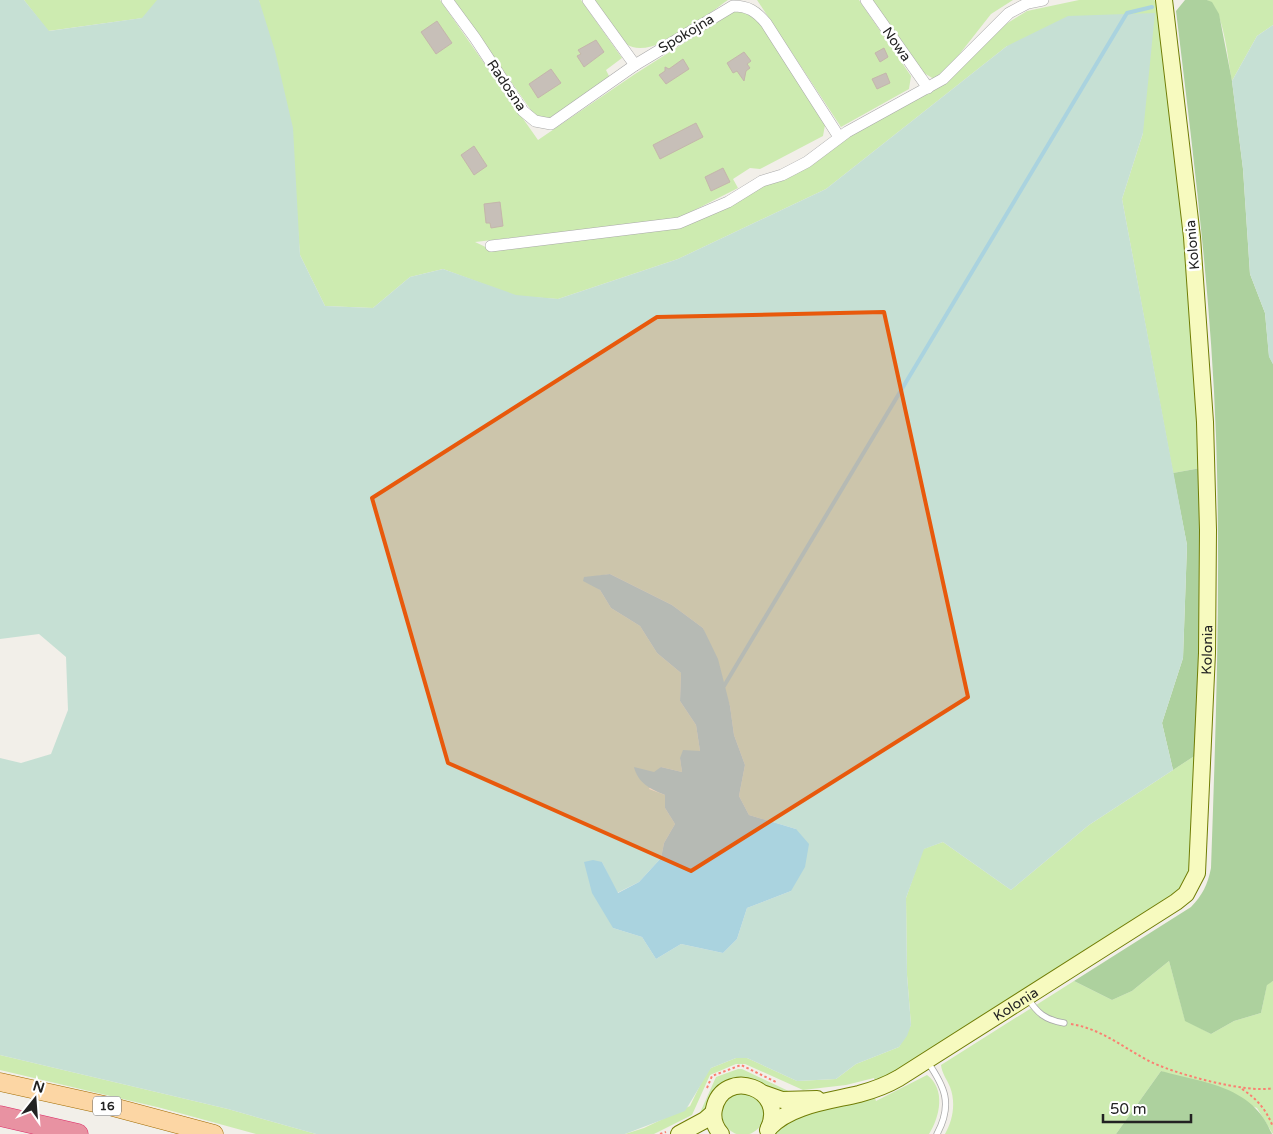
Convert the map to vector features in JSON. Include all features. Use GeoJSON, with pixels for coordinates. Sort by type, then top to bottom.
{"type":"FeatureCollection","features":[{"type":"Feature","properties":{"kind":"highway"},"geometry":{"type":"LineString","coordinates":[[0,1116],[78,1134]]}},
{"type":"Feature","properties":{"kind":"main road","name":"16"},"geometry":{"type":"LineString","coordinates":[[0,1082],[113,1107],[214,1134]]}},
{"type":"Feature","properties":{"kind":"main road"},"geometry":{"type":"LineString","coordinates":[[0,1116],[43,1134]]}},
{"type":"Feature","properties":{"kind":"street","name":"Radosna"},"geometry":{"type":"LineString","coordinates":[[446,0],[475,38],[523,111],[535,121],[551,124],[635,64]]}},
{"type":"Feature","properties":{"kind":"street"},"geometry":{"type":"LineString","coordinates":[[588,0],[635,64]]}},
{"type":"Feature","properties":{"kind":"street","name":"Nowa"},"geometry":{"type":"LineString","coordinates":[[866,0],[928,88]]}},
{"type":"Feature","properties":{"kind":"street"},"geometry":{"type":"LineString","coordinates":[[491,246],[679,223],[728,202],[762,181],[807,162],[839,137],[943,79],[1009,13],[1028,3],[1043,0]]}},
{"type":"Feature","properties":{"kind":"street","name":"Kolonia"},"geometry":{"type":"LineString","coordinates":[[767,1131],[778,1118],[886,1085],[927,1061],[1176,902],[1193,884],[1199,862],[1208,653],[1208,530],[1205,431],[1191,229],[1164,0]]}},
{"type":"Feature","properties":{"kind":"street","name":"Spokojna"},"geometry":{"type":"LineString","coordinates":[[635,64],[733,6],[745,6],[756,11],[766,22],[839,137]]}},
{"type":"Feature","properties":{"kind":"street","name":"Kolonia"},"geometry":{"type":"LineString","coordinates":[[713,1113],[720,1095],[728,1088],[747,1085],[782,1100],[839,1098]]}},
{"type":"Feature","properties":{"kind":"street"},"geometry":{"type":"LineString","coordinates":[[765,1094],[772,1114],[767,1131]]}},
{"type":"Feature","properties":{"kind":"street"},"geometry":{"type":"LineString","coordinates":[[679,1134],[706,1120],[713,1113]]}},
{"type":"Feature","properties":{"kind":"street"},"geometry":{"type":"LineString","coordinates":[[713,1113],[714,1122],[721,1134]]}},
{"type":"Feature","properties":{"kind":"lane"},"geometry":{"type":"LineString","coordinates":[[1027,997],[1038,1013],[1046,1018],[1064,1023]]}},
{"type":"Feature","properties":{"kind":"lane"},"geometry":{"type":"LineString","coordinates":[[927,1061],[939,1079],[945,1095],[946,1112],[937,1134]]}},
{"type":"Feature","properties":{"kind":"path"},"geometry":{"type":"LineString","coordinates":[[1064,1023],[1090,1028],[1107,1035],[1148,1061],[1164,1067],[1240,1087],[1263,1090],[1273,1088]]}},
{"type":"Feature","properties":{"kind":"path"},"geometry":{"type":"LineString","coordinates":[[1240,1087],[1256,1098],[1264,1108],[1273,1128]]}},
{"type":"Feature","properties":{"kind":"highlighted area"},"geometry":{"type":"Polygon","coordinates":[[[884,312],[968,697],[691,871],[448,763],[372,498],[657,317],[884,312]]]}},
{"type":"Feature","properties":{"kind":"green space"},"geometry":{"type":"Polygon","coordinates":[[[0,0],[24,0],[49,31],[142,18],[157,0],[259,0],[275,51],[293,128],[300,255],[325,306],[373,308],[410,277],[443,269],[516,295],[558,299],[678,259],[826,189],[1007,46],[1068,16],[1155,13],[1143,133],[1122,199],[1187,545],[1183,658],[1162,723],[1173,770],[1089,825],[1011,890],[943,842],[924,849],[906,898],[907,975],[911,1025],[907,1036],[899,1047],[856,1064],[836,1079],[797,1081],[747,1058],[736,1058],[711,1068],[685,1111],[625,1134],[316,1134],[228,1109],[0,1055],[0,758],[21,763],[51,754],[68,710],[66,657],[39,634],[0,639],[0,0]],[[610,574],[584,578],[600,590],[611,608],[640,626],[657,653],[681,673],[680,701],[696,725],[700,751],[680,758],[682,772],[661,767],[649,789],[665,795],[665,808],[675,824],[664,843],[661,858],[639,882],[617,893],[602,862],[613,928],[642,937],[656,959],[681,944],[723,953],[737,939],[747,908],[791,891],[796,829],[749,815],[739,796],[745,765],[734,735],[730,706],[703,628],[672,605],[610,574]]]}},
{"type":"Feature","properties":{"kind":"green space"},"geometry":{"type":"Polygon","coordinates":[[[24,0],[157,0],[158,2],[143,18],[48,31],[24,0]]]}},
{"type":"Feature","properties":{"kind":"green space"},"geometry":{"type":"Polygon","coordinates":[[[259,0],[440,0],[538,140],[635,74],[736,10],[754,14],[825,125],[823,136],[760,169],[750,168],[733,179],[738,188],[677,219],[475,242],[492,250],[695,220],[852,132],[918,98],[998,29],[1027,11],[1079,0],[1154,0],[1156,2],[1180,189],[1201,468],[1173,473],[1122,199],[1143,133],[1007,46],[826,189],[678,259],[558,299],[516,296],[443,269],[410,277],[373,308],[325,306],[300,255],[297,218],[259,0]]]}},
{"type":"Feature","properties":{"kind":"green space"},"geometry":{"type":"Polygon","coordinates":[[[454,0],[581,0],[622,58],[606,70],[610,78],[548,119],[535,116],[454,0]]]}},
{"type":"Feature","properties":{"kind":"green space"},"geometry":{"type":"Polygon","coordinates":[[[594,0],[728,0],[693,25],[664,42],[650,47],[637,48],[626,44],[613,30],[594,0]]]}},
{"type":"Feature","properties":{"kind":"green space"},"geometry":{"type":"Polygon","coordinates":[[[757,0],[859,0],[911,76],[909,89],[841,127],[757,0]]]}},
{"type":"Feature","properties":{"kind":"green space"},"geometry":{"type":"Polygon","coordinates":[[[872,0],[1013,0],[991,14],[947,70],[934,79],[924,73],[872,0]]]}},
{"type":"Feature","properties":{"kind":"green space"},"geometry":{"type":"Polygon","coordinates":[[[1185,0],[1207,0],[1212,2],[1219,14],[1232,81],[1243,169],[1250,274],[1265,313],[1269,356],[1273,364],[1273,981],[1267,985],[1261,1013],[1234,1021],[1211,1034],[1185,1021],[1169,961],[1132,991],[1112,1000],[1074,981],[1191,907],[1204,889],[1211,868],[1218,598],[1216,436],[1206,276],[1176,11],[1185,0]]]}},
{"type":"Feature","properties":{"kind":"green space"},"geometry":{"type":"Polygon","coordinates":[[[1207,0],[1273,0],[1273,25],[1257,36],[1232,81],[1227,49],[1218,13],[1207,0]]]}},
{"type":"Feature","properties":{"kind":"green space"},"geometry":{"type":"Polygon","coordinates":[[[1273,25],[1273,364],[1269,357],[1265,313],[1250,274],[1243,169],[1232,81],[1257,36],[1273,25]]]}},
{"type":"Feature","properties":{"kind":"green space"},"geometry":{"type":"Polygon","coordinates":[[[1201,468],[1199,753],[1173,770],[1162,723],[1183,658],[1187,545],[1173,473],[1201,468]]]}},
{"type":"Feature","properties":{"kind":"green space"},"geometry":{"type":"Polygon","coordinates":[[[1199,753],[1191,870],[1182,888],[1172,896],[876,1084],[874,1078],[846,1085],[803,1090],[745,1064],[736,1064],[710,1075],[692,1115],[654,1134],[625,1134],[644,1128],[690,1106],[706,1073],[711,1068],[736,1058],[747,1058],[797,1081],[836,1079],[856,1064],[899,1047],[911,1025],[907,975],[906,898],[923,849],[943,842],[1011,890],[1089,825],[1199,753]]]}},
{"type":"Feature","properties":{"kind":"green space"},"geometry":{"type":"Polygon","coordinates":[[[1169,961],[1185,1020],[1211,1034],[1234,1021],[1261,1013],[1267,984],[1273,981],[1273,1134],[1257,1108],[1161,1071],[1116,1134],[945,1134],[952,1117],[953,1099],[941,1065],[1074,981],[1112,1000],[1132,991],[1169,961]]]}},
{"type":"Feature","properties":{"kind":"green space"},"geometry":{"type":"Polygon","coordinates":[[[0,1055],[228,1109],[316,1134],[256,1134],[161,1108],[0,1070],[0,1055]]]}},
{"type":"Feature","properties":{"kind":"green space"},"geometry":{"type":"Polygon","coordinates":[[[742,1069],[797,1095],[774,1093],[756,1081],[699,1115],[716,1077],[742,1069]]]}},
{"type":"Feature","properties":{"kind":"green space"},"geometry":{"type":"Polygon","coordinates":[[[1161,1071],[1226,1089],[1240,1096],[1264,1118],[1272,1134],[1116,1134],[1161,1071]]]}},
{"type":"Feature","properties":{"kind":"green space"},"geometry":{"type":"Polygon","coordinates":[[[927,1075],[933,1081],[939,1095],[936,1120],[929,1134],[773,1134],[782,1122],[874,1095],[876,1101],[927,1075]]]}},
{"type":"Feature","properties":{"kind":"green space"},"geometry":{"type":"Polygon","coordinates":[[[747,1093],[755,1096],[761,1102],[764,1114],[761,1126],[755,1132],[739,1135],[731,1132],[725,1126],[722,1110],[725,1102],[731,1096],[747,1093]]]}},
{"type":"Feature","properties":{"kind":"water"},"geometry":{"type":"Polygon","coordinates":[[[610,574],[672,605],[703,628],[718,659],[730,706],[734,735],[745,765],[739,796],[749,815],[796,829],[809,844],[805,867],[791,891],[747,908],[737,939],[723,953],[681,944],[656,959],[642,937],[613,928],[592,893],[584,862],[593,860],[602,862],[618,893],[639,882],[661,858],[664,843],[675,824],[665,808],[665,795],[645,785],[638,777],[634,767],[654,772],[661,767],[682,772],[680,758],[683,750],[700,751],[696,725],[680,701],[681,673],[657,653],[640,626],[611,608],[600,590],[583,581],[584,577],[610,574]]]}},
{"type":"Feature","properties":{"kind":"building"},"geometry":{"type":"Polygon","coordinates":[[[437,21],[452,43],[436,54],[421,32],[437,21]]]}},
{"type":"Feature","properties":{"kind":"building"},"geometry":{"type":"Polygon","coordinates":[[[596,40],[604,52],[584,67],[577,56],[581,54],[578,50],[596,40]]]}},
{"type":"Feature","properties":{"kind":"building"},"geometry":{"type":"Polygon","coordinates":[[[884,48],[888,57],[880,62],[875,53],[884,48]]]}},
{"type":"Feature","properties":{"kind":"building"},"geometry":{"type":"Polygon","coordinates":[[[744,52],[751,61],[747,64],[750,68],[746,71],[744,81],[737,71],[733,73],[727,63],[744,52]]]}},
{"type":"Feature","properties":{"kind":"building"},"geometry":{"type":"Polygon","coordinates":[[[683,59],[689,69],[666,84],[659,75],[665,71],[665,67],[669,69],[683,59]]]}},
{"type":"Feature","properties":{"kind":"building"},"geometry":{"type":"Polygon","coordinates":[[[551,69],[561,83],[538,98],[529,84],[551,69]]]}},
{"type":"Feature","properties":{"kind":"building"},"geometry":{"type":"Polygon","coordinates":[[[886,73],[890,83],[877,89],[872,79],[886,73]]]}},
{"type":"Feature","properties":{"kind":"building"},"geometry":{"type":"Polygon","coordinates":[[[696,123],[703,137],[660,159],[653,145],[696,123]]]}},
{"type":"Feature","properties":{"kind":"building"},"geometry":{"type":"Polygon","coordinates":[[[474,146],[487,166],[474,175],[461,155],[474,146]]]}},
{"type":"Feature","properties":{"kind":"building"},"geometry":{"type":"Polygon","coordinates":[[[723,168],[730,182],[711,191],[705,177],[723,168]]]}},
{"type":"Feature","properties":{"kind":"building"},"geometry":{"type":"Polygon","coordinates":[[[500,202],[503,226],[491,228],[490,223],[486,223],[484,204],[500,202]]]}},
{"type":"Feature","properties":{"kind":"waterway"},"geometry":{"type":"LineString","coordinates":[[724,686],[1127,13],[1152,7]]}}]}
